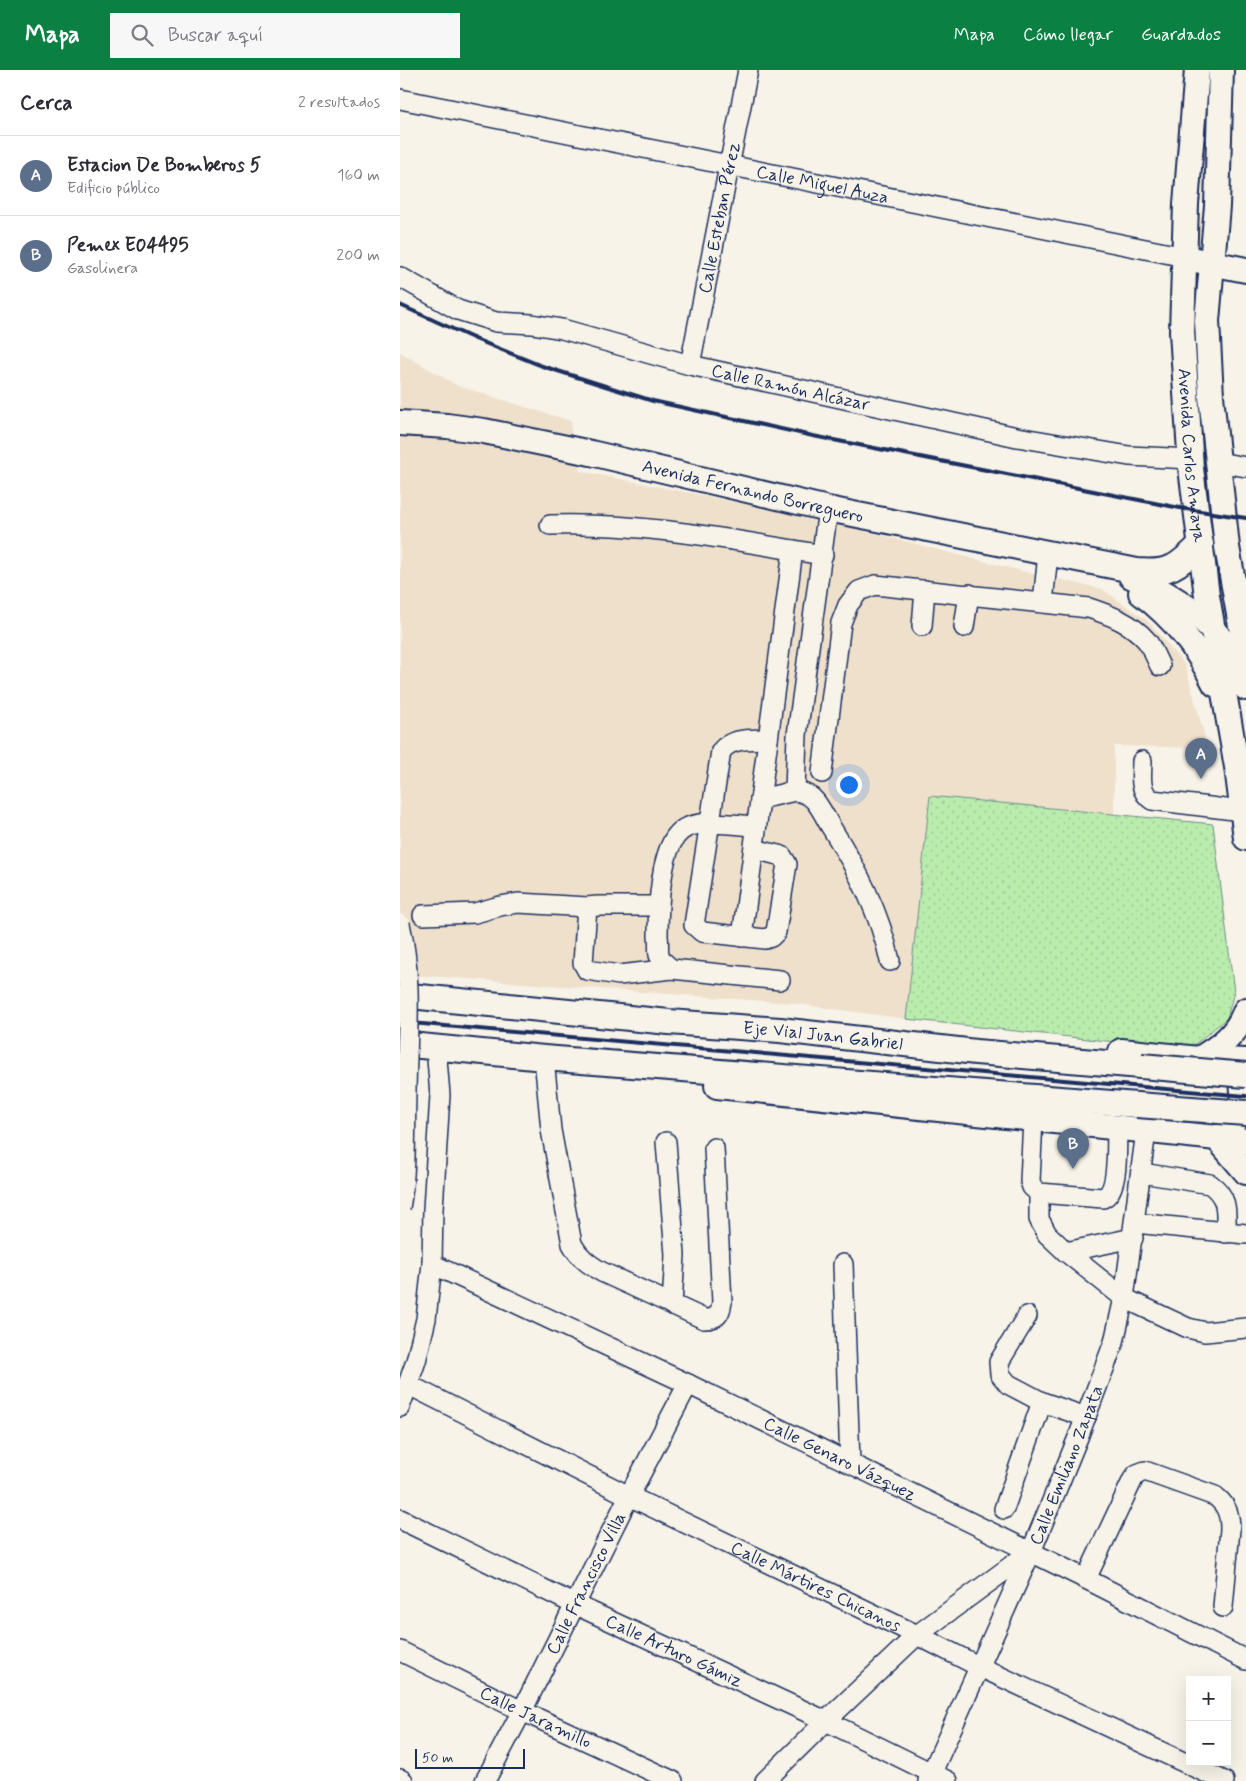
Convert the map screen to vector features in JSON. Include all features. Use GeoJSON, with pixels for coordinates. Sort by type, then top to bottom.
{"type":"FeatureCollection","features":[{"type":"Feature","properties":{"kind":"main road","name":"Avenida Carlos Amaya"},"geometry":{"type":"LineString","coordinates":[[1197,70],[1186,204],[1182,332],[1191,459],[1201,544],[1212,628],[1224,698],[1241,767],[1242,811],[1246,838]]}},
{"type":"Feature","properties":{"kind":"main road","name":"Avenida Carlos Amaya"},"geometry":{"type":"LineString","coordinates":[[1221,70],[1217,206],[1211,263],[1208,321],[1211,396],[1228,547],[1246,654]]}},
{"type":"Feature","properties":{"kind":"main road","name":"Calle Miguel Auza"},"geometry":{"type":"LineString","coordinates":[[1185,257],[1246,270]]}},
{"type":"Feature","properties":{"kind":"main road","name":"Avenida Fernando Borreguero"},"geometry":{"type":"LineString","coordinates":[[400,423],[484,431],[591,453],[828,509],[1106,566]]}},
{"type":"Feature","properties":{"kind":"main road"},"geometry":{"type":"LineString","coordinates":[[1106,566],[1137,571],[1161,572],[1179,565],[1201,544]]}},
{"type":"Feature","properties":{"kind":"main road"},"geometry":{"type":"LineString","coordinates":[[1106,566],[1152,585],[1184,606],[1212,628],[1231,655],[1246,688]]}},
{"type":"Feature","properties":{"kind":"main road"},"geometry":{"type":"LineString","coordinates":[[1106,566],[1164,610],[1200,656],[1224,698]]}},
{"type":"Feature","properties":{"kind":"main road","name":"Eje Vial Juan Gabriel"},"geometry":{"type":"LineString","coordinates":[[400,995],[668,1022],[780,1030],[936,1048],[1141,1066],[1243,1066]]}},
{"type":"Feature","properties":{"kind":"main road"},"geometry":{"type":"LineString","coordinates":[[1199,1059],[1222,1045],[1235,1032],[1246,1010]]}},
{"type":"Feature","properties":{"kind":"main road"},"geometry":{"type":"LineString","coordinates":[[668,1022],[739,1016],[891,1028],[1199,1059],[1243,1066],[1245,1103],[1239,1117],[1219,1138]]}},
{"type":"Feature","properties":{"kind":"main road"},"geometry":{"type":"LineString","coordinates":[[400,1044],[544,1058],[1246,1113]]}},
{"type":"Feature","properties":{"kind":"main road"},"geometry":{"type":"LineString","coordinates":[[605,1062],[682,1082],[1246,1141]]}},
{"type":"Feature","properties":{"kind":"main road"},"geometry":{"type":"LineString","coordinates":[[1219,1138],[1246,1172]]}},
{"type":"Feature","properties":{"kind":"street","name":"Calle Esteban Pérez"},"geometry":{"type":"LineString","coordinates":[[690,365],[748,70]]}},
{"type":"Feature","properties":{"kind":"street","name":"Calle Miguel Auza"},"geometry":{"type":"LineString","coordinates":[[400,99],[1185,257]]}},
{"type":"Feature","properties":{"kind":"street","name":"Calle Ramón Alcázar"},"geometry":{"type":"LineString","coordinates":[[400,277],[458,310],[496,322],[540,325],[562,329],[690,365],[1017,437],[1129,456],[1191,459]]}},
{"type":"Feature","properties":{"kind":"street"},"geometry":{"type":"LineString","coordinates":[[1218,462],[1246,467]]}},
{"type":"Feature","properties":{"kind":"street"},"geometry":{"type":"LineString","coordinates":[[795,791],[797,735],[828,509]]}},
{"type":"Feature","properties":{"kind":"street"},"geometry":{"type":"LineString","coordinates":[[550,525],[588,524],[664,530],[823,555]]}},
{"type":"Feature","properties":{"kind":"street"},"geometry":{"type":"LineString","coordinates":[[742,937],[794,550]]}},
{"type":"Feature","properties":{"kind":"street"},"geometry":{"type":"LineString","coordinates":[[1043,602],[1048,554]]}},
{"type":"Feature","properties":{"kind":"street"},"geometry":{"type":"LineString","coordinates":[[822,773],[841,623],[848,605],[859,591],[875,585],[1089,608],[1112,615],[1134,628],[1147,642],[1160,666]]}},
{"type":"Feature","properties":{"kind":"street"},"geometry":{"type":"LineString","coordinates":[[922,626],[925,590]]}},
{"type":"Feature","properties":{"kind":"street"},"geometry":{"type":"LineString","coordinates":[[964,627],[969,594]]}},
{"type":"Feature","properties":{"kind":"street"},"geometry":{"type":"LineString","coordinates":[[754,849],[782,856],[787,864],[776,932],[771,937],[765,939],[702,932],[694,925],[721,751],[726,745],[733,742],[768,739]]}},
{"type":"Feature","properties":{"kind":"street"},"geometry":{"type":"LineString","coordinates":[[1142,761],[1142,789],[1146,796],[1152,800],[1242,811]]}},
{"type":"Feature","properties":{"kind":"street"},"geometry":{"type":"LineString","coordinates":[[760,799],[795,791],[805,792],[815,801],[847,853],[875,909],[886,938],[890,961]]}},
{"type":"Feature","properties":{"kind":"street"},"geometry":{"type":"LineString","coordinates":[[672,969],[663,962],[659,954],[658,906],[667,853],[673,840],[680,831],[690,825],[756,826]]}},
{"type":"Feature","properties":{"kind":"street"},"geometry":{"type":"LineString","coordinates":[[423,915],[475,913],[518,903],[587,907],[658,906]]}},
{"type":"Feature","properties":{"kind":"street"},"geometry":{"type":"LineString","coordinates":[[587,907],[583,963],[587,970],[619,975],[672,969],[780,980]]}},
{"type":"Feature","properties":{"kind":"street"},"geometry":{"type":"LineString","coordinates":[[400,924],[406,950],[409,991],[406,1161],[400,1208]]}},
{"type":"Feature","properties":{"kind":"street"},"geometry":{"type":"LineString","coordinates":[[400,1407],[416,1362],[426,1318],[432,1264],[433,1209],[440,1095],[436,1047]]}},
{"type":"Feature","properties":{"kind":"street"},"geometry":{"type":"LineString","coordinates":[[544,1058],[551,1130],[572,1244],[578,1254],[588,1264],[704,1319],[712,1319],[721,1311],[722,1302],[714,1148]]}},
{"type":"Feature","properties":{"kind":"street"},"geometry":{"type":"LineString","coordinates":[[1033,1119],[1030,1181],[1032,1187],[1039,1193],[1103,1198],[1108,1196],[1113,1184],[1117,1128]]}},
{"type":"Feature","properties":{"kind":"street","name":"Calle Emiliano Zapata"},"geometry":{"type":"LineString","coordinates":[[930,1777],[1030,1552],[1086,1417],[1114,1342],[1124,1298],[1146,1131]]}},
{"type":"Feature","properties":{"kind":"street"},"geometry":{"type":"LineString","coordinates":[[666,1142],[674,1255],[672,1305]]}},
{"type":"Feature","properties":{"kind":"street"},"geometry":{"type":"LineString","coordinates":[[1116,1153],[1143,1165],[1210,1184],[1218,1189],[1224,1198],[1226,1233]]}},
{"type":"Feature","properties":{"kind":"street"},"geometry":{"type":"LineString","coordinates":[[1039,1193],[1039,1219],[1047,1234],[1066,1252],[1124,1298],[1188,1328],[1205,1332],[1246,1328]]}},
{"type":"Feature","properties":{"kind":"street"},"geometry":{"type":"LineString","coordinates":[[1066,1252],[1134,1230],[1246,1234]]}},
{"type":"Feature","properties":{"kind":"street","name":"Calle Genaro Vázquez"},"geometry":{"type":"LineString","coordinates":[[432,1264],[688,1384],[1086,1579],[1246,1660]]}},
{"type":"Feature","properties":{"kind":"street"},"geometry":{"type":"LineString","coordinates":[[843,1264],[850,1463]]}},
{"type":"Feature","properties":{"kind":"street"},"geometry":{"type":"LineString","coordinates":[[1027,1316],[998,1362],[1000,1374],[1008,1384],[1042,1402],[1086,1417]]}},
{"type":"Feature","properties":{"kind":"street","name":"Calle Francisco Villa"},"geometry":{"type":"LineString","coordinates":[[485,1781],[629,1496],[688,1384]]}},
{"type":"Feature","properties":{"kind":"street","name":"Calle Mártires Chicanos"},"geometry":{"type":"LineString","coordinates":[[409,1385],[629,1496],[980,1667],[1224,1781]]}},
{"type":"Feature","properties":{"kind":"street"},"geometry":{"type":"LineString","coordinates":[[1004,1508],[1042,1402]]}},
{"type":"Feature","properties":{"kind":"street"},"geometry":{"type":"LineString","coordinates":[[1086,1579],[1133,1480],[1137,1474],[1145,1471],[1215,1496],[1228,1509],[1230,1529],[1223,1607]]}},
{"type":"Feature","properties":{"kind":"street","name":"Calle Arturo Gámiz"},"geometry":{"type":"LineString","coordinates":[[400,1519],[574,1604],[826,1721],[930,1777],[948,1781]]}},
{"type":"Feature","properties":{"kind":"street"},"geometry":{"type":"LineString","coordinates":[[765,1781],[917,1635],[1030,1552]]}},
{"type":"Feature","properties":{"kind":"street","name":"Calle Jaramillo"},"geometry":{"type":"LineString","coordinates":[[400,1651],[522,1711],[673,1781]]}},
{"type":"Feature","properties":{"kind":"shaded area"},"geometry":{"type":"Polygon","coordinates":[[[400,352],[458,386],[571,421],[571,430],[580,471],[806,516],[1034,574],[1102,589],[1148,621],[1185,665],[1208,748],[1114,746],[1114,814],[930,796],[906,1019],[791,1003],[400,974],[400,352]]]}},
{"type":"Feature","properties":{"kind":"green space"},"geometry":{"type":"Polygon","coordinates":[[[930,796],[1213,824],[1234,992],[1227,1018],[1188,1050],[906,1019],[930,796]]]}},
{"type":"Feature","properties":{"kind":"railway"},"geometry":{"type":"LineString","coordinates":[[400,305],[475,339],[542,366],[653,401],[813,436],[1180,508],[1246,518]]}},
{"type":"Feature","properties":{"kind":"railway"},"geometry":{"type":"LineString","coordinates":[[400,1022],[1246,1096]]}},
{"type":"Feature","properties":{"kind":"place","name":"Estacion De Bomberos 5"},"geometry":{"type":"Point","coordinates":[1201,779]}},
{"type":"Feature","properties":{"kind":"place","name":"Pemex E04495"},"geometry":{"type":"Point","coordinates":[1073,1169]}}]}
